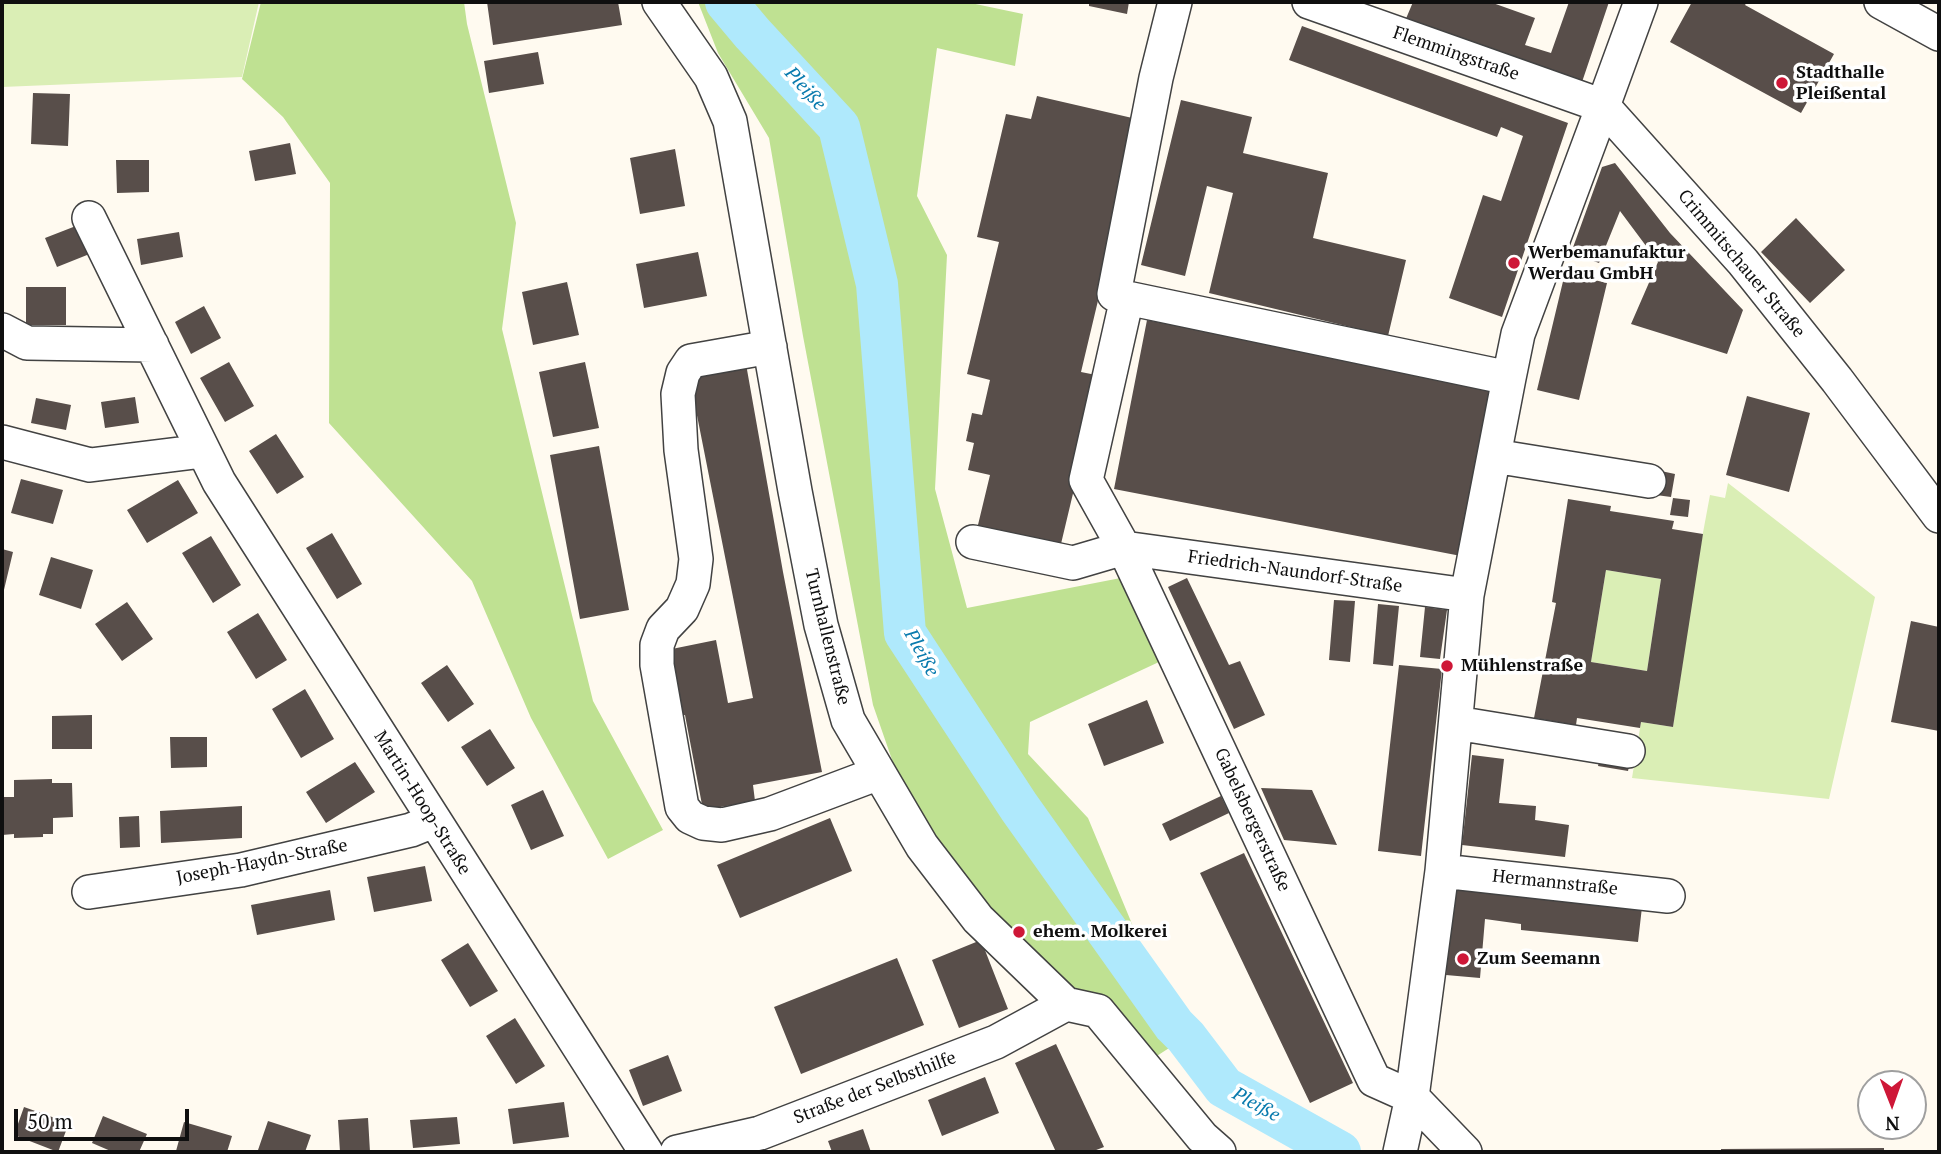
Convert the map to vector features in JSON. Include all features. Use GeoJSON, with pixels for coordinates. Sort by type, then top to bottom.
{"type":"FeatureCollection","features":[{"type":"Feature","properties":{"kind":"street","name":"Turnhallenstraße"},"geometry":{"type":"LineString","coordinates":[[659,2],[711,77],[730,121],[821,625],[848,720],[922,846],[978,919],[1066,1004],[1098,1011],[1202,1137],[1219,1152]]}},
{"type":"Feature","properties":{"kind":"street"},"geometry":{"type":"LineString","coordinates":[[1175,2],[1156,78],[1114,294],[1509,378]]}},
{"type":"Feature","properties":{"kind":"street"},"geometry":{"type":"LineString","coordinates":[[1400,1152],[1412,1097],[1442,871],[1467,595],[1518,334],[1641,2]]}},
{"type":"Feature","properties":{"kind":"street"},"geometry":{"type":"LineString","coordinates":[[1881,2],[1939,34]]}},
{"type":"Feature","properties":{"kind":"street","name":"Flemmingstraße"},"geometry":{"type":"LineString","coordinates":[[1327,5],[1603,106]]}},
{"type":"Feature","properties":{"kind":"street","name":"Crimmitschauer Straße"},"geometry":{"type":"LineString","coordinates":[[1603,106],[1743,262],[1837,380],[1939,516]]}},
{"type":"Feature","properties":{"kind":"street","name":"Martin-Hoop-Straße"},"geometry":{"type":"LineString","coordinates":[[89,218],[219,482],[646,1152]]}},
{"type":"Feature","properties":{"kind":"street","name":"Gabelsbergerstraße"},"geometry":{"type":"LineString","coordinates":[[1127,298],[1086,480],[1116,536],[1374,1080],[1412,1097]]}},
{"type":"Feature","properties":{"kind":"street"},"geometry":{"type":"LineString","coordinates":[[2,330],[27,343],[152,345]]}},
{"type":"Feature","properties":{"kind":"street"},"geometry":{"type":"LineString","coordinates":[[770,347],[691,361],[683,373],[678,394],[681,450],[696,559],[693,584],[682,609],[663,629],[657,645],[657,665],[682,807],[690,817],[703,823],[722,825],[770,814],[879,773]]}},
{"type":"Feature","properties":{"kind":"street"},"geometry":{"type":"LineString","coordinates":[[2,442],[90,465],[203,451]]}},
{"type":"Feature","properties":{"kind":"street"},"geometry":{"type":"LineString","coordinates":[[1494,456],[1649,481]]}},
{"type":"Feature","properties":{"kind":"street"},"geometry":{"type":"LineString","coordinates":[[973,542],[1073,563],[1116,536]]}},
{"type":"Feature","properties":{"kind":"street","name":"Friedrich-Naundorf-Straße"},"geometry":{"type":"LineString","coordinates":[[1116,536],[1467,595]]}},
{"type":"Feature","properties":{"kind":"street"},"geometry":{"type":"LineString","coordinates":[[1456,723],[1628,751]]}},
{"type":"Feature","properties":{"kind":"street","name":"Joseph-Haydn-Straße"},"geometry":{"type":"LineString","coordinates":[[89,892],[241,870],[411,830],[433,821]]}},
{"type":"Feature","properties":{"kind":"street","name":"Hermannstraße"},"geometry":{"type":"LineString","coordinates":[[1442,871],[1668,896]]}},
{"type":"Feature","properties":{"kind":"street","name":"Straße der Selbsthilfe"},"geometry":{"type":"LineString","coordinates":[[684,1151],[760,1133],[996,1042],[1066,1004]]}},
{"type":"Feature","properties":{"kind":"street"},"geometry":{"type":"LineString","coordinates":[[1412,1097],[1465,1152]]}},
{"type":"Feature","properties":{"kind":"green space"},"geometry":{"type":"Polygon","coordinates":[[[2,2],[259,2],[242,77],[2,87],[2,2]]]}},
{"type":"Feature","properties":{"kind":"green space"},"geometry":{"type":"Polygon","coordinates":[[[261,2],[464,2],[467,24],[516,223],[502,329],[593,701],[663,830],[608,859],[531,718],[472,581],[329,423],[330,183],[283,117],[242,79],[261,2]]]}},
{"type":"Feature","properties":{"kind":"green space"},"geometry":{"type":"Polygon","coordinates":[[[698,2],[966,2],[1023,14],[1015,66],[937,48],[917,196],[947,255],[935,489],[967,608],[1136,575],[1174,655],[1030,722],[1028,754],[1088,818],[1174,1025],[1186,1037],[1143,1065],[1066,1004],[922,846],[873,705],[803,336],[769,138],[718,53],[698,2]]]}},
{"type":"Feature","properties":{"kind":"green space"},"geometry":{"type":"Polygon","coordinates":[[[1728,483],[1875,597],[1829,799],[1632,778],[1641,722],[1673,727],[1710,495],[1725,498],[1728,483]]]}},
{"type":"Feature","properties":{"kind":"green space"},"geometry":{"type":"Polygon","coordinates":[[[1606,570],[1661,579],[1647,671],[1591,662],[1606,570]]]}},
{"type":"Feature","properties":{"kind":"building"},"geometry":{"type":"Polygon","coordinates":[[[487,2],[618,2],[622,25],[493,45],[487,2]]]}},
{"type":"Feature","properties":{"kind":"building"},"geometry":{"type":"Polygon","coordinates":[[[1089,2],[1129,2],[1127,14],[1089,6],[1089,2]]]}},
{"type":"Feature","properties":{"kind":"building"},"geometry":{"type":"Polygon","coordinates":[[[1413,2],[1490,2],[1535,18],[1525,45],[1551,53],[1569,2],[1609,2],[1581,85],[1405,21],[1413,2]]]}},
{"type":"Feature","properties":{"kind":"building","name":"Stadthalle Pleißental"},"geometry":{"type":"Polygon","coordinates":[[[1692,2],[1747,2],[1745,5],[1834,54],[1801,113],[1670,42],[1692,2]]]}},
{"type":"Feature","properties":{"kind":"building"},"geometry":{"type":"Polygon","coordinates":[[[1302,26],[1568,123],[1502,317],[1449,298],[1483,195],[1501,201],[1523,136],[1501,127],[1497,137],[1289,60],[1302,26]]]}},
{"type":"Feature","properties":{"kind":"building"},"geometry":{"type":"Polygon","coordinates":[[[538,52],[544,84],[489,93],[484,61],[538,52]]]}},
{"type":"Feature","properties":{"kind":"building"},"geometry":{"type":"Polygon","coordinates":[[[33,93],[70,94],[68,146],[31,144],[33,93]]]}},
{"type":"Feature","properties":{"kind":"building"},"geometry":{"type":"Polygon","coordinates":[[[1037,96],[1141,120],[1081,372],[1101,376],[1060,548],[977,529],[990,475],[968,470],[974,443],[966,441],[972,413],[982,415],[990,380],[967,374],[999,242],[977,237],[1006,114],[1031,119],[1037,96]]]}},
{"type":"Feature","properties":{"kind":"building"},"geometry":{"type":"Polygon","coordinates":[[[1181,100],[1252,117],[1243,153],[1328,173],[1313,238],[1406,260],[1388,336],[1209,293],[1233,193],[1207,186],[1185,276],[1141,265],[1181,100]]]}},
{"type":"Feature","properties":{"kind":"building"},"geometry":{"type":"Polygon","coordinates":[[[290,143],[296,174],[255,181],[249,151],[290,143]]]}},
{"type":"Feature","properties":{"kind":"building"},"geometry":{"type":"Polygon","coordinates":[[[675,149],[685,206],[640,214],[630,158],[675,149]]]}},
{"type":"Feature","properties":{"kind":"building"},"geometry":{"type":"Polygon","coordinates":[[[116,160],[149,160],[149,192],[117,193],[116,160]]]}},
{"type":"Feature","properties":{"kind":"building"},"geometry":{"type":"Polygon","coordinates":[[[1615,163],[1670,233],[1743,310],[1727,354],[1631,324],[1658,262],[1620,211],[1599,263],[1571,253],[1602,167],[1615,163]]]}},
{"type":"Feature","properties":{"kind":"building"},"geometry":{"type":"Polygon","coordinates":[[[1796,218],[1845,270],[1810,303],[1761,252],[1796,218]]]}},
{"type":"Feature","properties":{"kind":"building"},"geometry":{"type":"Polygon","coordinates":[[[81,224],[92,253],[57,267],[45,238],[81,224]]]}},
{"type":"Feature","properties":{"kind":"building"},"geometry":{"type":"Polygon","coordinates":[[[179,232],[183,257],[141,265],[137,239],[179,232]]]}},
{"type":"Feature","properties":{"kind":"building"},"geometry":{"type":"Polygon","coordinates":[[[698,252],[707,296],[644,308],[636,264],[698,252]]]}},
{"type":"Feature","properties":{"kind":"building"},"geometry":{"type":"Polygon","coordinates":[[[1565,273],[1607,283],[1579,400],[1537,390],[1565,273]]]}},
{"type":"Feature","properties":{"kind":"building"},"geometry":{"type":"Polygon","coordinates":[[[567,282],[579,335],[533,345],[522,292],[567,282]]]}},
{"type":"Feature","properties":{"kind":"building"},"geometry":{"type":"Polygon","coordinates":[[[26,287],[66,287],[66,325],[26,325],[26,287]]]}},
{"type":"Feature","properties":{"kind":"building"},"geometry":{"type":"Polygon","coordinates":[[[204,306],[221,338],[191,354],[175,322],[204,306]]]}},
{"type":"Feature","properties":{"kind":"building"},"geometry":{"type":"Polygon","coordinates":[[[1147,320],[1491,387],[1461,556],[1114,489],[1147,320]]]}},
{"type":"Feature","properties":{"kind":"building"},"geometry":{"type":"Polygon","coordinates":[[[229,362],[254,406],[225,422],[200,378],[229,362]]]}},
{"type":"Feature","properties":{"kind":"building"},"geometry":{"type":"Polygon","coordinates":[[[585,362],[599,428],[553,437],[539,372],[585,362]]]}},
{"type":"Feature","properties":{"kind":"building"},"geometry":{"type":"Polygon","coordinates":[[[746,364],[822,772],[753,785],[755,801],[703,810],[685,715],[674,717],[662,651],[716,640],[728,703],[753,698],[689,375],[746,364]]]}},
{"type":"Feature","properties":{"kind":"building"},"geometry":{"type":"Polygon","coordinates":[[[1747,396],[1810,413],[1789,492],[1726,475],[1747,396]]]}},
{"type":"Feature","properties":{"kind":"building"},"geometry":{"type":"Polygon","coordinates":[[[135,397],[139,423],[105,428],[101,402],[135,397]]]}},
{"type":"Feature","properties":{"kind":"building"},"geometry":{"type":"Polygon","coordinates":[[[36,398],[71,405],[66,430],[31,423],[36,398]]]}},
{"type":"Feature","properties":{"kind":"building"},"geometry":{"type":"Polygon","coordinates":[[[276,434],[304,477],[277,494],[249,451],[276,434]]]}},
{"type":"Feature","properties":{"kind":"building"},"geometry":{"type":"Polygon","coordinates":[[[599,446],[629,610],[580,619],[550,455],[599,446]]]}},
{"type":"Feature","properties":{"kind":"building"},"geometry":{"type":"Polygon","coordinates":[[[1661,471],[1675,474],[1671,497],[1656,495],[1661,471]]]}},
{"type":"Feature","properties":{"kind":"building"},"geometry":{"type":"Polygon","coordinates":[[[21,479],[63,490],[53,524],[11,513],[21,479]]]}},
{"type":"Feature","properties":{"kind":"building"},"geometry":{"type":"Polygon","coordinates":[[[178,480],[198,513],[147,543],[127,510],[178,480]]]}},
{"type":"Feature","properties":{"kind":"building"},"geometry":{"type":"Polygon","coordinates":[[[1673,498],[1690,500],[1688,517],[1670,515],[1673,498]]]}},
{"type":"Feature","properties":{"kind":"building"},"geometry":{"type":"Polygon","coordinates":[[[1568,499],[1611,506],[1610,511],[1674,521],[1672,529],[1703,534],[1673,727],[1641,722],[1640,728],[1577,718],[1576,725],[1534,718],[1556,603],[1552,602],[1568,499]],[[1606,570],[1591,662],[1647,671],[1661,579],[1606,570]]]}},
{"type":"Feature","properties":{"kind":"building"},"geometry":{"type":"Polygon","coordinates":[[[332,533],[362,584],[337,599],[306,548],[332,533]]]}},
{"type":"Feature","properties":{"kind":"building"},"geometry":{"type":"Polygon","coordinates":[[[211,536],[241,585],[213,603],[182,553],[211,536]]]}},
{"type":"Feature","properties":{"kind":"building"},"geometry":{"type":"Polygon","coordinates":[[[2,549],[13,552],[3,594],[2,594],[2,549]]]}},
{"type":"Feature","properties":{"kind":"building"},"geometry":{"type":"Polygon","coordinates":[[[51,557],[93,570],[81,609],[39,595],[51,557]]]}},
{"type":"Feature","properties":{"kind":"building"},"geometry":{"type":"Polygon","coordinates":[[[1187,578],[1229,665],[1240,661],[1265,715],[1234,729],[1168,587],[1187,578]]]}},
{"type":"Feature","properties":{"kind":"building"},"geometry":{"type":"Polygon","coordinates":[[[1334,600],[1355,601],[1350,662],[1329,660],[1334,600]]]}},
{"type":"Feature","properties":{"kind":"building"},"geometry":{"type":"Polygon","coordinates":[[[127,602],[153,639],[122,661],[95,624],[127,602]]]}},
{"type":"Feature","properties":{"kind":"building"},"geometry":{"type":"Polygon","coordinates":[[[1378,604],[1399,606],[1393,666],[1373,664],[1378,604]]]}},
{"type":"Feature","properties":{"kind":"building"},"geometry":{"type":"Polygon","coordinates":[[[1425,607],[1447,610],[1440,659],[1420,657],[1425,607]]]}},
{"type":"Feature","properties":{"kind":"building"},"geometry":{"type":"Polygon","coordinates":[[[258,613],[287,660],[256,679],[227,632],[258,613]]]}},
{"type":"Feature","properties":{"kind":"building"},"geometry":{"type":"Polygon","coordinates":[[[1911,621],[1939,627],[1939,731],[1891,722],[1911,621]]]}},
{"type":"Feature","properties":{"kind":"building"},"geometry":{"type":"Polygon","coordinates":[[[447,665],[474,704],[448,722],[421,683],[447,665]]]}},
{"type":"Feature","properties":{"kind":"building"},"geometry":{"type":"Polygon","coordinates":[[[1399,665],[1442,669],[1421,856],[1378,851],[1399,665]]]}},
{"type":"Feature","properties":{"kind":"building"},"geometry":{"type":"Polygon","coordinates":[[[305,689],[334,739],[301,758],[272,709],[305,689]]]}},
{"type":"Feature","properties":{"kind":"building"},"geometry":{"type":"Polygon","coordinates":[[[1147,700],[1164,743],[1104,766],[1088,724],[1147,700]]]}},
{"type":"Feature","properties":{"kind":"building"},"geometry":{"type":"Polygon","coordinates":[[[92,715],[92,749],[52,749],[52,716],[92,715]]]}},
{"type":"Feature","properties":{"kind":"building"},"geometry":{"type":"Polygon","coordinates":[[[490,729],[515,768],[487,786],[461,747],[490,729]]]}},
{"type":"Feature","properties":{"kind":"building"},"geometry":{"type":"Polygon","coordinates":[[[170,737],[207,737],[207,767],[171,768],[170,737]]]}},
{"type":"Feature","properties":{"kind":"building"},"geometry":{"type":"Polygon","coordinates":[[[1472,755],[1504,759],[1499,803],[1536,806],[1535,820],[1569,825],[1565,857],[1462,845],[1472,755]]]}},
{"type":"Feature","properties":{"kind":"building"},"geometry":{"type":"Polygon","coordinates":[[[1600,757],[1630,762],[1628,771],[1598,766],[1600,757]]]}},
{"type":"Feature","properties":{"kind":"building"},"geometry":{"type":"Polygon","coordinates":[[[355,762],[375,792],[326,823],[306,792],[355,762]]]}},
{"type":"Feature","properties":{"kind":"building"},"geometry":{"type":"Polygon","coordinates":[[[52,779],[52,783],[72,783],[73,817],[53,818],[53,834],[43,834],[43,837],[14,838],[14,834],[2,835],[2,797],[14,797],[14,780],[52,779]]]}},
{"type":"Feature","properties":{"kind":"building"},"geometry":{"type":"Polygon","coordinates":[[[1261,788],[1312,790],[1337,845],[1284,840],[1261,788]]]}},
{"type":"Feature","properties":{"kind":"building"},"geometry":{"type":"Polygon","coordinates":[[[543,790],[564,836],[531,850],[511,805],[543,790]]]}},
{"type":"Feature","properties":{"kind":"building"},"geometry":{"type":"Polygon","coordinates":[[[1221,796],[1229,813],[1170,841],[1162,824],[1221,796]]]}},
{"type":"Feature","properties":{"kind":"building"},"geometry":{"type":"Polygon","coordinates":[[[242,806],[242,838],[161,843],[160,811],[242,806]]]}},
{"type":"Feature","properties":{"kind":"building"},"geometry":{"type":"Polygon","coordinates":[[[139,816],[140,847],[120,848],[119,817],[139,816]]]}},
{"type":"Feature","properties":{"kind":"building"},"geometry":{"type":"Polygon","coordinates":[[[830,818],[852,871],[740,918],[717,865],[830,818]]]}},
{"type":"Feature","properties":{"kind":"building"},"geometry":{"type":"Polygon","coordinates":[[[1244,853],[1353,1083],[1310,1103],[1200,873],[1244,853]]]}},
{"type":"Feature","properties":{"kind":"building"},"geometry":{"type":"Polygon","coordinates":[[[425,866],[432,901],[374,912],[367,877],[425,866]]]}},
{"type":"Feature","properties":{"kind":"building"},"geometry":{"type":"Polygon","coordinates":[[[1453,885],[1642,907],[1638,942],[1521,930],[1521,924],[1485,919],[1480,978],[1446,975],[1453,885]]]}},
{"type":"Feature","properties":{"kind":"building"},"geometry":{"type":"Polygon","coordinates":[[[330,890],[335,920],[257,935],[251,905],[330,890]]]}},
{"type":"Feature","properties":{"kind":"building"},"geometry":{"type":"Polygon","coordinates":[[[981,940],[1008,1009],[959,1028],[932,960],[981,940]]]}},
{"type":"Feature","properties":{"kind":"building"},"geometry":{"type":"Polygon","coordinates":[[[468,943],[498,991],[470,1007],[441,960],[468,943]]]}},
{"type":"Feature","properties":{"kind":"building"},"geometry":{"type":"Polygon","coordinates":[[[897,958],[924,1025],[801,1074],[774,1007],[897,958]]]}},
{"type":"Feature","properties":{"kind":"building"},"geometry":{"type":"Polygon","coordinates":[[[515,1018],[545,1066],[516,1084],[486,1036],[515,1018]]]}},
{"type":"Feature","properties":{"kind":"building"},"geometry":{"type":"Polygon","coordinates":[[[1056,1044],[1104,1147],[1091,1152],[1056,1152],[1015,1063],[1056,1044]]]}},
{"type":"Feature","properties":{"kind":"building"},"geometry":{"type":"Polygon","coordinates":[[[668,1055],[682,1091],[643,1106],[629,1070],[668,1055]]]}},
{"type":"Feature","properties":{"kind":"building"},"geometry":{"type":"Polygon","coordinates":[[[985,1077],[999,1113],[942,1136],[928,1100],[985,1077]]]}},
{"type":"Feature","properties":{"kind":"building"},"geometry":{"type":"Polygon","coordinates":[[[564,1102],[569,1137],[513,1144],[508,1109],[564,1102]]]}},
{"type":"Feature","properties":{"kind":"building"},"geometry":{"type":"Polygon","coordinates":[[[24,1107],[69,1123],[58,1152],[14,1135],[24,1107]]]}},
{"type":"Feature","properties":{"kind":"building"},"geometry":{"type":"Polygon","coordinates":[[[103,1116],[147,1134],[139,1152],[113,1152],[92,1143],[103,1116]]]}},
{"type":"Feature","properties":{"kind":"building"},"geometry":{"type":"Polygon","coordinates":[[[457,1117],[460,1144],[413,1148],[410,1120],[457,1117]]]}},
{"type":"Feature","properties":{"kind":"building"},"geometry":{"type":"Polygon","coordinates":[[[368,1118],[370,1152],[340,1152],[338,1120],[368,1118]]]}},
{"type":"Feature","properties":{"kind":"building"},"geometry":{"type":"Polygon","coordinates":[[[268,1121],[311,1135],[305,1152],[258,1150],[268,1121]]]}},
{"type":"Feature","properties":{"kind":"building"},"geometry":{"type":"Polygon","coordinates":[[[184,1122],[232,1136],[227,1152],[176,1151],[184,1122]]]}},
{"type":"Feature","properties":{"kind":"building"},"geometry":{"type":"Polygon","coordinates":[[[863,1129],[871,1152],[832,1152],[828,1141],[863,1129]]]}},
{"type":"Feature","properties":{"kind":"building"},"geometry":{"type":"Polygon","coordinates":[[[1884,1148],[1884,1152],[1721,1152],[1721,1149],[1884,1148]]]}},
{"type":"Feature","properties":{"kind":"waterway","name":"Pleiße"},"geometry":{"type":"LineString","coordinates":[[726,2],[839,127],[877,284],[905,633],[1019,807],[1174,1025],[1224,1087],[1340,1152]]}},
{"type":"Feature","properties":{"kind":"place","name":"Stadthalle Pleißental"},"geometry":{"type":"Point","coordinates":[1782,83]}},
{"type":"Feature","properties":{"kind":"place","name":"Werbemanufaktur Werdau GmbH"},"geometry":{"type":"Point","coordinates":[1514,263]}},
{"type":"Feature","properties":{"kind":"place","name":"Mühlenstraße"},"geometry":{"type":"Point","coordinates":[1447,666]}},
{"type":"Feature","properties":{"kind":"place","name":"ehem. Molkerei"},"geometry":{"type":"Point","coordinates":[1019,932]}},
{"type":"Feature","properties":{"kind":"place","name":"Zum Seemann"},"geometry":{"type":"Point","coordinates":[1463,959]}}]}
